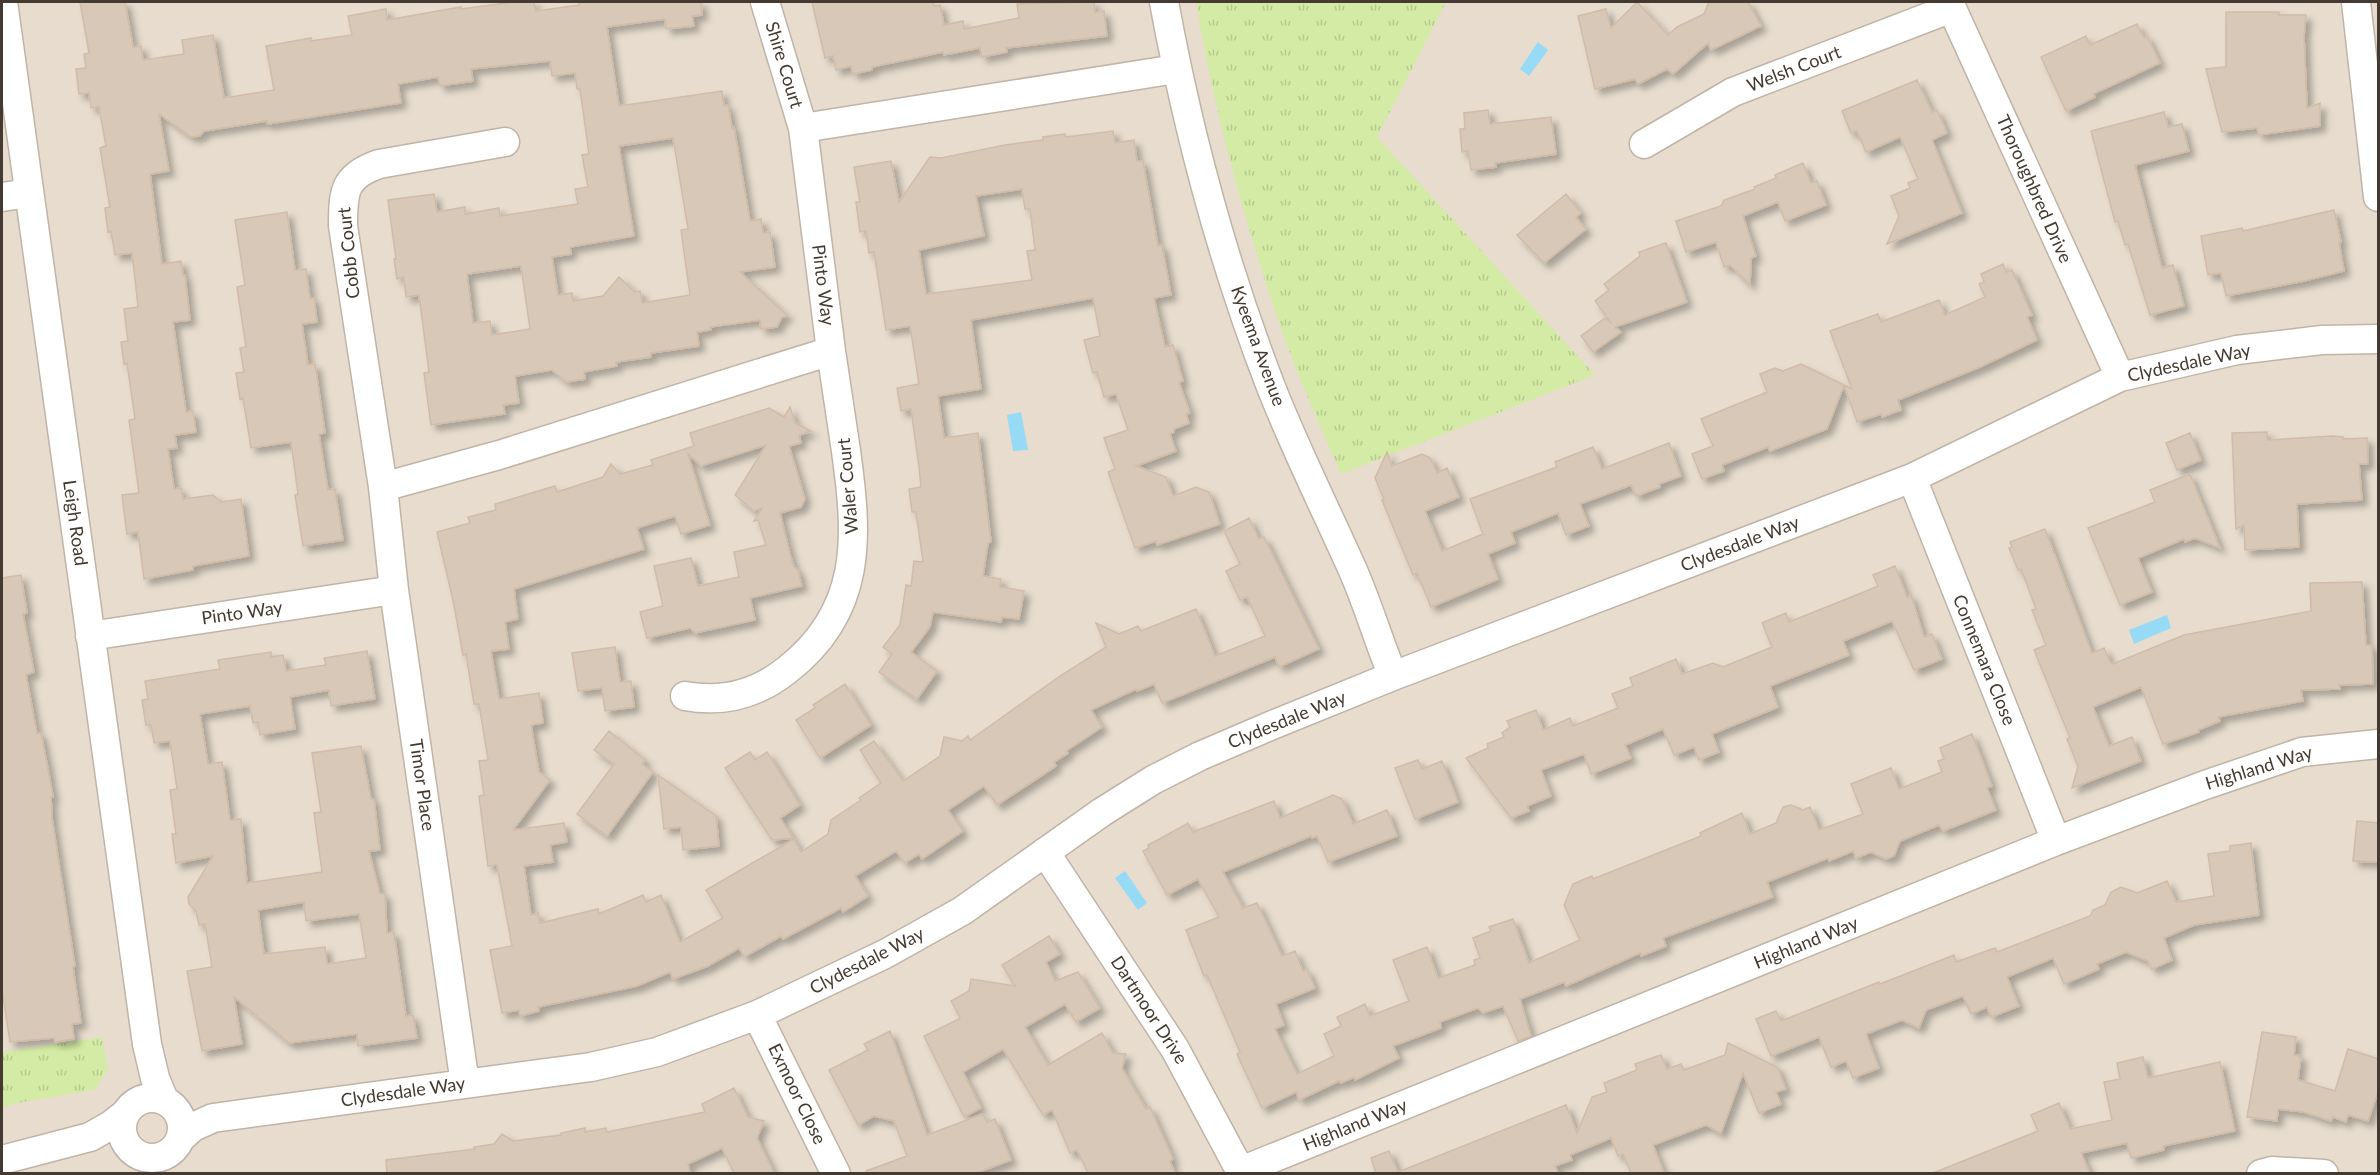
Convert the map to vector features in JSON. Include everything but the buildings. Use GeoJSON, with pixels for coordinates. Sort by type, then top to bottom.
{"type":"FeatureCollection","features":[{"type":"Feature","properties":{"kind":"street","name":"Leigh Road"},"geometry":{"type":"LineString","coordinates":[[3,2],[15,195],[90,636],[147,1044],[155,1078],[168,1102]]}},
{"type":"Feature","properties":{"kind":"street","name":"Shire Court"},"geometry":{"type":"LineString","coordinates":[[765,2],[803,128]]}},
{"type":"Feature","properties":{"kind":"street","name":"Kyeema Avenue"},"geometry":{"type":"LineString","coordinates":[[1164,2],[1176,69],[1215,217],[1267,376],[1314,489],[1352,567],[1393,676]]}},
{"type":"Feature","properties":{"kind":"street"},"geometry":{"type":"LineString","coordinates":[[2356,2],[2379,197]]}},
{"type":"Feature","properties":{"kind":"street","name":"Welsh Court"},"geometry":{"type":"LineString","coordinates":[[1644,144],[1733,92],[1950,5]]}},
{"type":"Feature","properties":{"kind":"street","name":"Thoroughbred Drive"},"geometry":{"type":"LineString","coordinates":[[1950,5],[2120,377]]}},
{"type":"Feature","properties":{"kind":"street"},"geometry":{"type":"LineString","coordinates":[[803,128],[1176,69]]}},
{"type":"Feature","properties":{"kind":"street","name":"Pinto Way"},"geometry":{"type":"LineString","coordinates":[[383,487],[499,455],[831,351],[803,128]]}},
{"type":"Feature","properties":{"kind":"street","name":"Cobb Court"},"geometry":{"type":"LineString","coordinates":[[383,487],[343,225],[343,201],[349,182],[363,170],[379,164],[505,142]]}},
{"type":"Feature","properties":{"kind":"street","name":"Clydesdale Way"},"geometry":{"type":"LineString","coordinates":[[144,1158],[177,1152],[193,1127],[213,1118],[591,1067],[657,1052],[758,1015],[885,954],[962,911],[1110,807],[1152,780],[1200,756],[1393,676],[1912,478],[2120,377],[2237,350],[2322,340],[2379,339]]}},
{"type":"Feature","properties":{"kind":"street","name":"Waler Court"},"geometry":{"type":"LineString","coordinates":[[685,696],[705,699],[729,698],[751,692],[778,677],[811,650],[824,634],[838,608],[849,578],[854,534],[849,478],[831,351]]}},
{"type":"Feature","properties":{"kind":"street","name":"Connemara Close"},"geometry":{"type":"LineString","coordinates":[[1912,478],[2056,841]]}},
{"type":"Feature","properties":{"kind":"street","name":"Timor Place"},"geometry":{"type":"LineString","coordinates":[[383,487],[394,590],[465,1084]]}},
{"type":"Feature","properties":{"kind":"street","name":"Pinto Way"},"geometry":{"type":"LineString","coordinates":[[90,636],[394,590]]}},
{"type":"Feature","properties":{"kind":"street","name":"Highland Way"},"geometry":{"type":"LineString","coordinates":[[1242,1172],[2056,841],[2244,770],[2292,755],[2345,746],[2379,744]]}},
{"type":"Feature","properties":{"kind":"street","name":"Dartmoor Drive"},"geometry":{"type":"LineString","coordinates":[[1045,852],[1175,1049],[1242,1172]]}},
{"type":"Feature","properties":{"kind":"street","name":"Exmoor Close"},"geometry":{"type":"LineString","coordinates":[[758,1015],[837,1173]]}},
{"type":"Feature","properties":{"kind":"street","name":"Leigh Road"},"geometry":{"type":"LineString","coordinates":[[128,1110],[140,1082],[147,1044]]}},
{"type":"Feature","properties":{"kind":"street","name":"Clydesdale Way"},"geometry":{"type":"LineString","coordinates":[[90,1137],[111,1125],[128,1110],[147,1098],[168,1102],[189,1114],[213,1118]]}},
{"type":"Feature","properties":{"kind":"street"},"geometry":{"type":"LineString","coordinates":[[168,1102],[182,1120],[177,1152]]}},
{"type":"Feature","properties":{"kind":"street"},"geometry":{"type":"LineString","coordinates":[[128,1110],[122,1129],[144,1158]]}},
{"type":"Feature","properties":{"kind":"street"},"geometry":{"type":"LineString","coordinates":[[2,1160],[90,1137],[110,1138],[144,1158]]}},
{"type":"Feature","properties":{"kind":"street"},"geometry":{"type":"LineString","coordinates":[[2261,1173],[2272,1171],[2324,1173]]}},
{"type":"Feature","properties":{"kind":"shaded area"},"geometry":{"type":"Polygon","coordinates":[[[2,2],[2378,2],[2378,1173],[2,1173],[2,2]]]}},
{"type":"Feature","properties":{"kind":"green space"},"geometry":{"type":"Polygon","coordinates":[[[1196,2],[1446,2],[1377,137],[1595,375],[1341,474],[1291,355],[1252,237],[1220,120],[1196,2]]]}},
{"type":"Feature","properties":{"kind":"green space"},"geometry":{"type":"Polygon","coordinates":[[[102,1037],[108,1069],[95,1090],[17,1103],[2,1108],[2,1052],[102,1037]]]}},
{"type":"Feature","properties":{"kind":"water"},"geometry":{"type":"Polygon","coordinates":[[[1538,42],[1548,50],[1529,76],[1520,69],[1538,42]]]}},
{"type":"Feature","properties":{"kind":"water"},"geometry":{"type":"Polygon","coordinates":[[[1021,412],[1028,450],[1013,451],[1007,415],[1021,412]]]}},
{"type":"Feature","properties":{"kind":"water"},"geometry":{"type":"Polygon","coordinates":[[[2167,615],[2171,628],[2134,644],[2129,630],[2167,615]]]}},
{"type":"Feature","properties":{"kind":"water"},"geometry":{"type":"Polygon","coordinates":[[[1125,871],[1147,903],[1138,910],[1115,878],[1125,871]]]}}]}
